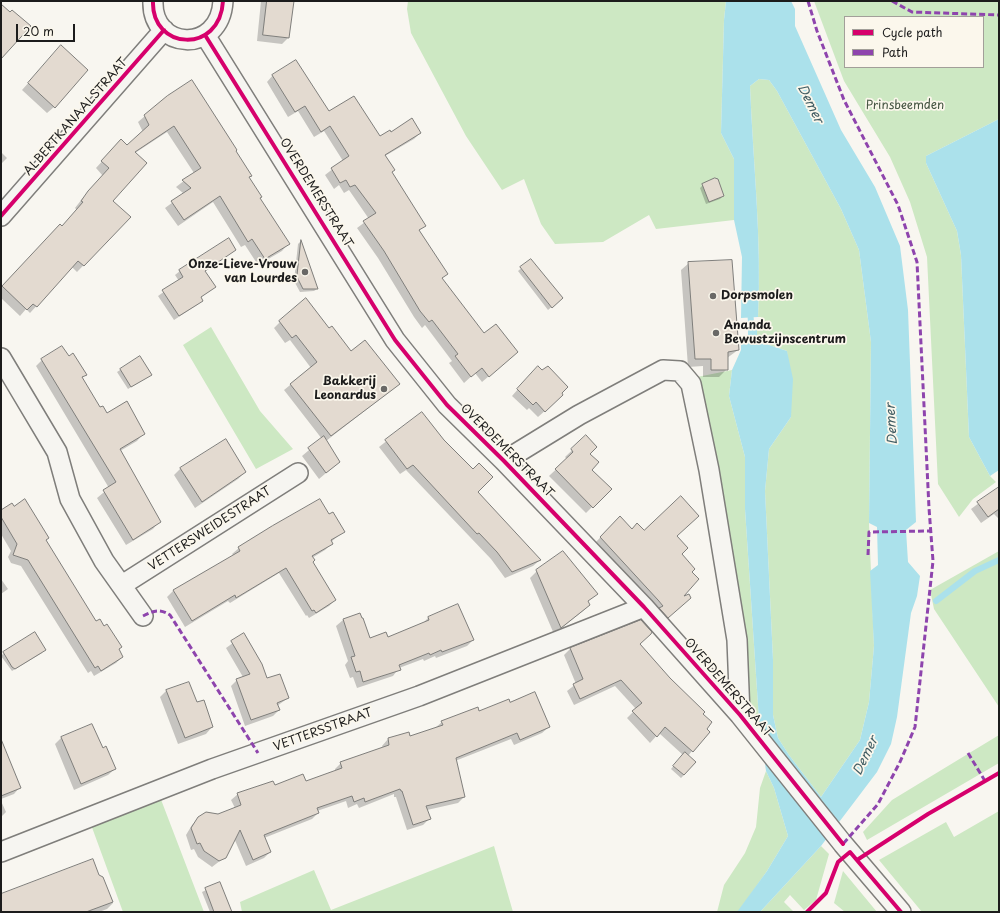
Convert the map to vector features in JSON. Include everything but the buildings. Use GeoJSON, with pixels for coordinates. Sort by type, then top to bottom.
{"type":"FeatureCollection","features":[{"type":"Feature","properties":{"kind":"street"},"geometry":{"type":"LineString","coordinates":[[154,1],[153,8],[156,20],[164,30],[173,36],[184,39],[195,39],[205,36],[216,26],[222,13],[223,1]]}},
{"type":"Feature","properties":{"kind":"street","name":"ALBERTKANAALSTRAAT"},"geometry":{"type":"LineString","coordinates":[[1,216],[164,30]]}},
{"type":"Feature","properties":{"kind":"street","name":"OVERDEMERSTRAAT"},"geometry":{"type":"LineString","coordinates":[[205,36],[395,340],[447,404],[504,461],[644,607],[740,715],[837,836],[901,912]]}},
{"type":"Feature","properties":{"kind":"street"},"geometry":{"type":"LineString","coordinates":[[1,358],[57,452],[70,499],[104,561],[143,616]]}},
{"type":"Feature","properties":{"kind":"street","name":"OVERDEMERSTRAAT"},"geometry":{"type":"LineString","coordinates":[[504,461],[579,415],[663,370],[680,371],[692,384],[709,470],[737,640],[740,715]]}},
{"type":"Feature","properties":{"kind":"street","name":"VETTERSWEIDESTRAAT"},"geometry":{"type":"LineString","coordinates":[[122,585],[298,473]]}},
{"type":"Feature","properties":{"kind":"street","name":"VETTERSSTRAAT"},"geometry":{"type":"LineString","coordinates":[[1,852],[212,769],[419,696],[644,607]]}},
{"type":"Feature","properties":{"kind":"green space"},"geometry":{"type":"Polygon","coordinates":[[[408,1],[726,1],[724,20],[721,133],[734,159],[734,220],[656,229],[649,215],[603,242],[555,244],[541,224],[524,179],[502,190],[466,136],[411,33],[407,9],[408,1]]]}},
{"type":"Feature","properties":{"kind":"green space","name":"Prinsbeemden"},"geometry":{"type":"Polygon","coordinates":[[[814,1],[999,1],[999,119],[926,156],[926,163],[957,231],[961,255],[969,437],[990,476],[996,482],[973,499],[959,517],[938,484],[927,257],[910,202],[890,157],[844,81],[814,1]]]}},
{"type":"Feature","properties":{"kind":"green space"},"geometry":{"type":"Polygon","coordinates":[[[759,79],[769,80],[777,91],[841,209],[859,250],[871,342],[869,523],[874,646],[869,702],[860,740],[821,797],[778,738],[773,715],[773,660],[765,491],[769,449],[791,417],[787,351],[757,341],[757,328],[761,327],[761,317],[758,317],[758,230],[750,86],[759,79]]]}},
{"type":"Feature","properties":{"kind":"green space"},"geometry":{"type":"Polygon","coordinates":[[[211,327],[260,411],[293,449],[256,469],[183,345],[211,327]]]}},
{"type":"Feature","properties":{"kind":"green space"},"geometry":{"type":"Polygon","coordinates":[[[732,370],[729,396],[745,457],[745,509],[759,720],[747,708],[697,377],[732,370]]]}},
{"type":"Feature","properties":{"kind":"green space"},"geometry":{"type":"Polygon","coordinates":[[[999,551],[999,707],[934,609],[930,590],[999,551]]]}},
{"type":"Feature","properties":{"kind":"green space"},"geometry":{"type":"Polygon","coordinates":[[[999,735],[999,763],[867,840],[863,832],[892,800],[999,735]]]}},
{"type":"Feature","properties":{"kind":"green space"},"geometry":{"type":"Polygon","coordinates":[[[766,771],[774,788],[788,836],[767,871],[739,911],[717,912],[724,885],[745,853],[756,827],[760,788],[766,771]]]}},
{"type":"Feature","properties":{"kind":"green space"},"geometry":{"type":"Polygon","coordinates":[[[160,797],[204,912],[123,912],[90,822],[160,797]]]}},
{"type":"Feature","properties":{"kind":"green space"},"geometry":{"type":"Polygon","coordinates":[[[999,811],[999,912],[922,912],[879,860],[946,822],[954,837],[999,811]]]}},
{"type":"Feature","properties":{"kind":"green space"},"geometry":{"type":"Polygon","coordinates":[[[494,846],[513,912],[242,912],[240,902],[314,870],[331,910],[494,846]]]}},
{"type":"Feature","properties":{"kind":"green space"},"geometry":{"type":"Polygon","coordinates":[[[821,846],[829,854],[816,900],[804,910],[790,895],[784,902],[794,912],[760,912],[821,846]]]}},
{"type":"Feature","properties":{"kind":"green space"},"geometry":{"type":"Polygon","coordinates":[[[843,871],[877,912],[845,912],[834,903],[843,871]]]}},
{"type":"Feature","properties":{"kind":"water"},"geometry":{"type":"Polygon","coordinates":[[[726,1],[791,1],[795,9],[795,26],[841,130],[875,187],[900,246],[908,310],[916,522],[906,530],[908,562],[920,576],[917,596],[911,613],[897,717],[891,744],[877,772],[821,846],[760,912],[737,912],[767,871],[788,836],[774,788],[766,771],[759,720],[745,509],[745,457],[729,396],[732,370],[741,350],[741,343],[748,343],[748,328],[757,328],[757,341],[787,351],[793,379],[791,417],[769,449],[765,491],[773,660],[773,715],[778,738],[821,797],[860,740],[869,702],[874,646],[870,571],[878,565],[877,527],[869,523],[871,342],[859,250],[841,209],[777,91],[769,80],[759,79],[750,86],[758,230],[758,317],[741,318],[742,257],[734,220],[734,159],[721,133],[724,20],[726,1]]]}},
{"type":"Feature","properties":{"kind":"water"},"geometry":{"type":"Polygon","coordinates":[[[999,119],[999,470],[990,476],[969,437],[961,255],[957,231],[926,163],[926,156],[999,119]]]}},
{"type":"Feature","properties":{"kind":"waterway","name":"Demer"},"geometry":{"type":"LineString","coordinates":[[750,309],[752,336]]}},
{"type":"Feature","properties":{"kind":"waterway"},"geometry":{"type":"LineString","coordinates":[[936,601],[975,571],[999,560]]}},
{"type":"Feature","properties":{"kind":"marked path"},"geometry":{"type":"LineString","coordinates":[[808,1],[817,31],[844,100],[898,205],[917,262],[933,561],[915,727],[900,762],[878,804],[843,844]]}},
{"type":"Feature","properties":{"kind":"marked path"},"geometry":{"type":"LineString","coordinates":[[892,1],[912,12],[999,15]]}},
{"type":"Feature","properties":{"kind":"marked path"},"geometry":{"type":"LineString","coordinates":[[868,555],[869,532],[930,531]]}},
{"type":"Feature","properties":{"kind":"marked path"},"geometry":{"type":"LineString","coordinates":[[143,616],[156,611],[170,615],[258,753]]}},
{"type":"Feature","properties":{"kind":"marked path"},"geometry":{"type":"LineString","coordinates":[[968,753],[985,781]]}},
{"type":"Feature","properties":{"kind":"cycle path"},"geometry":{"type":"LineString","coordinates":[[153,1],[155,17],[163,29],[173,37],[186,40],[199,38],[211,31],[219,19],[223,1]]}},
{"type":"Feature","properties":{"kind":"cycle path"},"geometry":{"type":"LineString","coordinates":[[1,216],[164,30]]}},
{"type":"Feature","properties":{"kind":"cycle path"},"geometry":{"type":"LineString","coordinates":[[205,35],[395,340],[447,405],[504,461],[644,607],[740,715],[843,844]]}},
{"type":"Feature","properties":{"kind":"cycle path"},"geometry":{"type":"LineString","coordinates":[[857,860],[928,814],[999,773]]}},
{"type":"Feature","properties":{"kind":"cycle path"},"geometry":{"type":"LineString","coordinates":[[807,912],[826,893],[838,862],[850,852],[901,912]]}},
{"type":"Feature","properties":{"kind":"place","name":"Onze-Lieve-Vrouw van Lourdes"},"geometry":{"type":"Point","coordinates":[305,272]}},
{"type":"Feature","properties":{"kind":"place","name":"Dorpsmolen"},"geometry":{"type":"Point","coordinates":[713,296]}},
{"type":"Feature","properties":{"kind":"place","name":"Ananda Bewustzijnscentrum"},"geometry":{"type":"Point","coordinates":[716,333]}},
{"type":"Feature","properties":{"kind":"place","name":"Bakkerij Leonardus"},"geometry":{"type":"Point","coordinates":[384,389]}}]}
